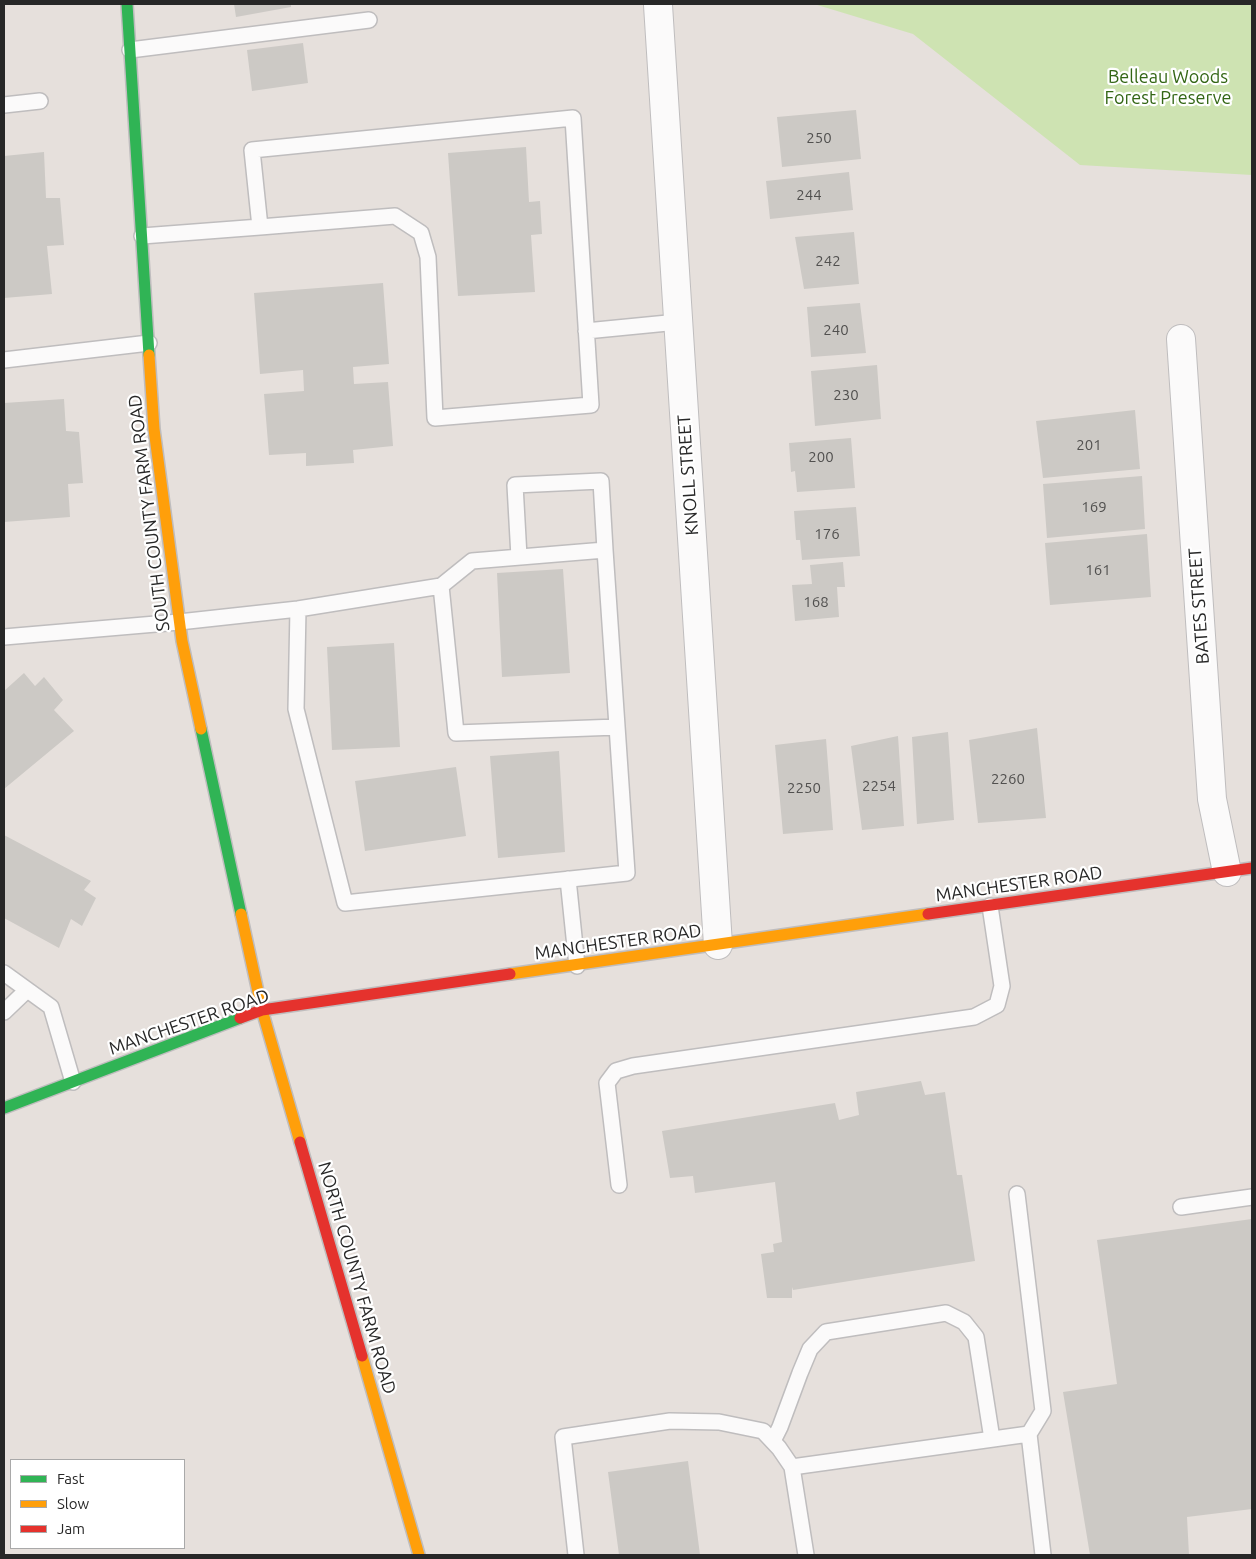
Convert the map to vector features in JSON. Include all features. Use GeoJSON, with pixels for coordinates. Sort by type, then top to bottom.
{"type":"FeatureCollection","features":[{"type":"Feature","properties":{"kind":"main road","name":"SOUTH COUNTY FARM ROAD"},"geometry":{"type":"LineString","coordinates":[[127,4],[154,429],[179,622],[262,1010]]}},
{"type":"Feature","properties":{"kind":"main road","name":"MANCHESTER ROAD"},"geometry":{"type":"LineString","coordinates":[[4,1108],[262,1010],[1240,870]]}},
{"type":"Feature","properties":{"kind":"main road","name":"NORTH COUNTY FARM ROAD"},"geometry":{"type":"LineString","coordinates":[[262,1010],[419,1555]]}},
{"type":"Feature","properties":{"kind":"street","name":"KNOLL STREET"},"geometry":{"type":"LineString","coordinates":[[658,5],[718,945]]}},
{"type":"Feature","properties":{"kind":"street","name":"BATES STREET"},"geometry":{"type":"LineString","coordinates":[[1181,339],[1212,799],[1240,870]]}},
{"type":"Feature","properties":{"kind":"lane"},"geometry":{"type":"LineString","coordinates":[[130,50],[369,20]]}},
{"type":"Feature","properties":{"kind":"lane"},"geometry":{"type":"LineString","coordinates":[[4,104],[40,102]]}},
{"type":"Feature","properties":{"kind":"lane"},"geometry":{"type":"LineString","coordinates":[[142,236],[260,227],[395,216],[421,233],[428,257],[435,418],[590,405],[573,118],[252,150],[260,227]]}},
{"type":"Feature","properties":{"kind":"lane"},"geometry":{"type":"LineString","coordinates":[[586,331],[678,322]]}},
{"type":"Feature","properties":{"kind":"lane"},"geometry":{"type":"LineString","coordinates":[[4,360],[149,343]]}},
{"type":"Feature","properties":{"kind":"lane"},"geometry":{"type":"LineString","coordinates":[[298,609],[296,709],[345,903],[627,873],[601,481],[514,485],[519,557]]}},
{"type":"Feature","properties":{"kind":"lane"},"geometry":{"type":"LineString","coordinates":[[4,637],[179,622],[298,609],[442,586],[472,561],[605,550]]}},
{"type":"Feature","properties":{"kind":"lane"},"geometry":{"type":"LineString","coordinates":[[442,586],[456,733],[617,727]]}},
{"type":"Feature","properties":{"kind":"lane"},"geometry":{"type":"LineString","coordinates":[[568,880],[577,966]]}},
{"type":"Feature","properties":{"kind":"lane"},"geometry":{"type":"LineString","coordinates":[[619,1185],[607,1083],[616,1071],[633,1066],[974,1017],[997,1005],[1002,986],[990,906]]}},
{"type":"Feature","properties":{"kind":"lane"},"geometry":{"type":"LineString","coordinates":[[4,974],[51,1007],[73,1082]]}},
{"type":"Feature","properties":{"kind":"lane"},"geometry":{"type":"LineString","coordinates":[[4,1012],[27,990]]}},
{"type":"Feature","properties":{"kind":"lane"},"geometry":{"type":"LineString","coordinates":[[1017,1194],[1044,1411],[1029,1434],[1043,1555]]}},
{"type":"Feature","properties":{"kind":"lane"},"geometry":{"type":"LineString","coordinates":[[1181,1207],[1252,1197]]}},
{"type":"Feature","properties":{"kind":"lane"},"geometry":{"type":"LineString","coordinates":[[772,1441],[784,1420],[810,1349],[826,1332],[946,1313],[964,1322],[976,1337],[992,1440]]}},
{"type":"Feature","properties":{"kind":"lane"},"geometry":{"type":"LineString","coordinates":[[576,1555],[563,1437],[670,1421],[719,1422],[763,1431],[779,1448],[792,1467],[806,1555]]}},
{"type":"Feature","properties":{"kind":"lane"},"geometry":{"type":"LineString","coordinates":[[792,1467],[1029,1434]]}},
{"type":"Feature","properties":{"kind":"green space","name":"Belleau Woods Forest Preserve"},"geometry":{"type":"Polygon","coordinates":[[[814,4],[1252,4],[1252,175],[1080,165],[913,34],[814,4]]]}},
{"type":"Feature","properties":{"kind":"building"},"geometry":{"type":"Polygon","coordinates":[[[234,4],[291,4],[291,7],[236,17],[234,4]]]}},
{"type":"Feature","properties":{"kind":"building"},"geometry":{"type":"Polygon","coordinates":[[[303,43],[308,83],[252,91],[247,50],[303,43]]]}},
{"type":"Feature","properties":{"kind":"building"},"geometry":{"type":"Polygon","coordinates":[[[856,110],[861,159],[782,167],[777,117],[856,110]]]}},
{"type":"Feature","properties":{"kind":"building"},"geometry":{"type":"Polygon","coordinates":[[[526,147],[529,202],[540,201],[542,234],[531,235],[535,292],[458,296],[448,153],[526,147]]]}},
{"type":"Feature","properties":{"kind":"building"},"geometry":{"type":"Polygon","coordinates":[[[44,152],[46,198],[60,198],[64,245],[47,246],[52,294],[4,298],[4,156],[44,152]]]}},
{"type":"Feature","properties":{"kind":"building"},"geometry":{"type":"Polygon","coordinates":[[[849,172],[853,210],[770,219],[766,181],[849,172]]]}},
{"type":"Feature","properties":{"kind":"building"},"geometry":{"type":"Polygon","coordinates":[[[854,232],[859,284],[804,289],[795,237],[854,232]]]}},
{"type":"Feature","properties":{"kind":"building"},"geometry":{"type":"Polygon","coordinates":[[[383,283],[389,364],[353,367],[354,384],[388,382],[393,446],[353,450],[354,463],[306,466],[306,453],[269,455],[264,394],[304,391],[303,370],[260,374],[254,293],[383,283]]]}},
{"type":"Feature","properties":{"kind":"building"},"geometry":{"type":"Polygon","coordinates":[[[860,303],[866,353],[811,357],[807,307],[860,303]]]}},
{"type":"Feature","properties":{"kind":"building"},"geometry":{"type":"Polygon","coordinates":[[[877,365],[881,419],[815,426],[811,371],[877,365]]]}},
{"type":"Feature","properties":{"kind":"building"},"geometry":{"type":"Polygon","coordinates":[[[64,399],[66,431],[79,432],[83,483],[68,484],[70,517],[4,522],[4,403],[64,399]]]}},
{"type":"Feature","properties":{"kind":"building"},"geometry":{"type":"Polygon","coordinates":[[[1135,410],[1140,469],[1043,478],[1036,421],[1135,410]]]}},
{"type":"Feature","properties":{"kind":"building"},"geometry":{"type":"Polygon","coordinates":[[[851,438],[855,488],[797,492],[795,471],[791,472],[789,443],[851,438]]]}},
{"type":"Feature","properties":{"kind":"building"},"geometry":{"type":"Polygon","coordinates":[[[1142,476],[1145,529],[1047,538],[1043,484],[1142,476]]]}},
{"type":"Feature","properties":{"kind":"building"},"geometry":{"type":"Polygon","coordinates":[[[856,507],[860,556],[802,560],[800,540],[796,540],[794,511],[856,507]]]}},
{"type":"Feature","properties":{"kind":"building"},"geometry":{"type":"Polygon","coordinates":[[[1147,534],[1151,597],[1050,605],[1045,543],[1147,534]]]}},
{"type":"Feature","properties":{"kind":"building"},"geometry":{"type":"Polygon","coordinates":[[[843,562],[845,587],[837,587],[839,617],[795,621],[792,585],[812,584],[810,565],[843,562]]]}},
{"type":"Feature","properties":{"kind":"building"},"geometry":{"type":"Polygon","coordinates":[[[563,569],[570,673],[502,677],[497,573],[563,569]]]}},
{"type":"Feature","properties":{"kind":"building"},"geometry":{"type":"Polygon","coordinates":[[[394,643],[400,747],[332,750],[327,647],[394,643]]]}},
{"type":"Feature","properties":{"kind":"building"},"geometry":{"type":"Polygon","coordinates":[[[24,673],[35,686],[44,677],[63,700],[54,710],[74,731],[4,789],[4,691],[24,673]]]}},
{"type":"Feature","properties":{"kind":"building"},"geometry":{"type":"Polygon","coordinates":[[[1037,728],[1046,818],[978,823],[969,740],[1037,728]]]}},
{"type":"Feature","properties":{"kind":"building"},"geometry":{"type":"Polygon","coordinates":[[[948,732],[954,820],[917,824],[912,737],[948,732]]]}},
{"type":"Feature","properties":{"kind":"building"},"geometry":{"type":"Polygon","coordinates":[[[898,736],[904,826],[862,830],[851,746],[898,736]]]}},
{"type":"Feature","properties":{"kind":"building"},"geometry":{"type":"Polygon","coordinates":[[[826,739],[833,830],[783,834],[775,745],[826,739]]]}},
{"type":"Feature","properties":{"kind":"building"},"geometry":{"type":"Polygon","coordinates":[[[559,751],[565,852],[498,858],[490,756],[559,751]]]}},
{"type":"Feature","properties":{"kind":"building"},"geometry":{"type":"Polygon","coordinates":[[[456,767],[466,836],[365,851],[355,781],[456,767]]]}},
{"type":"Feature","properties":{"kind":"building"},"geometry":{"type":"Polygon","coordinates":[[[4,835],[91,881],[84,890],[96,898],[82,926],[71,919],[59,948],[4,918],[4,835]]]}},
{"type":"Feature","properties":{"kind":"building"},"geometry":{"type":"Polygon","coordinates":[[[921,1081],[925,1095],[945,1092],[957,1175],[962,1175],[975,1261],[793,1290],[792,1287],[792,1298],[767,1298],[761,1254],[774,1252],[773,1244],[782,1242],[775,1182],[695,1193],[693,1176],[670,1178],[662,1131],[835,1103],[839,1120],[859,1115],[856,1092],[921,1081]]]}},
{"type":"Feature","properties":{"kind":"building"},"geometry":{"type":"Polygon","coordinates":[[[1252,1219],[1252,1509],[1187,1517],[1189,1555],[1090,1555],[1063,1392],[1117,1384],[1097,1240],[1252,1219]]]}},
{"type":"Feature","properties":{"kind":"building"},"geometry":{"type":"Polygon","coordinates":[[[688,1461],[700,1555],[619,1555],[608,1472],[688,1461]]]}},
{"type":"Feature","properties":{"kind":"traffic: fast"},"geometry":{"type":"LineString","coordinates":[[127,4],[149,355]]}},
{"type":"Feature","properties":{"kind":"traffic: fast"},"geometry":{"type":"LineString","coordinates":[[201,729],[241,914]]}},
{"type":"Feature","properties":{"kind":"traffic: fast"},"geometry":{"type":"LineString","coordinates":[[4,1108],[240,1018]]}},
{"type":"Feature","properties":{"kind":"traffic: slow"},"geometry":{"type":"LineString","coordinates":[[149,355],[154,429],[182,641],[201,729]]}},
{"type":"Feature","properties":{"kind":"traffic: slow"},"geometry":{"type":"LineString","coordinates":[[241,914],[262,1010],[300,1142]]}},
{"type":"Feature","properties":{"kind":"traffic: slow"},"geometry":{"type":"LineString","coordinates":[[510,974],[928,914]]}},
{"type":"Feature","properties":{"kind":"traffic: slow"},"geometry":{"type":"LineString","coordinates":[[362,1356],[419,1555]]}},
{"type":"Feature","properties":{"kind":"traffic: jam"},"geometry":{"type":"LineString","coordinates":[[928,914],[1252,868]]}},
{"type":"Feature","properties":{"kind":"traffic: jam"},"geometry":{"type":"LineString","coordinates":[[240,1018],[262,1010],[510,974]]}},
{"type":"Feature","properties":{"kind":"traffic: jam"},"geometry":{"type":"LineString","coordinates":[[300,1142],[362,1356]]}}]}
